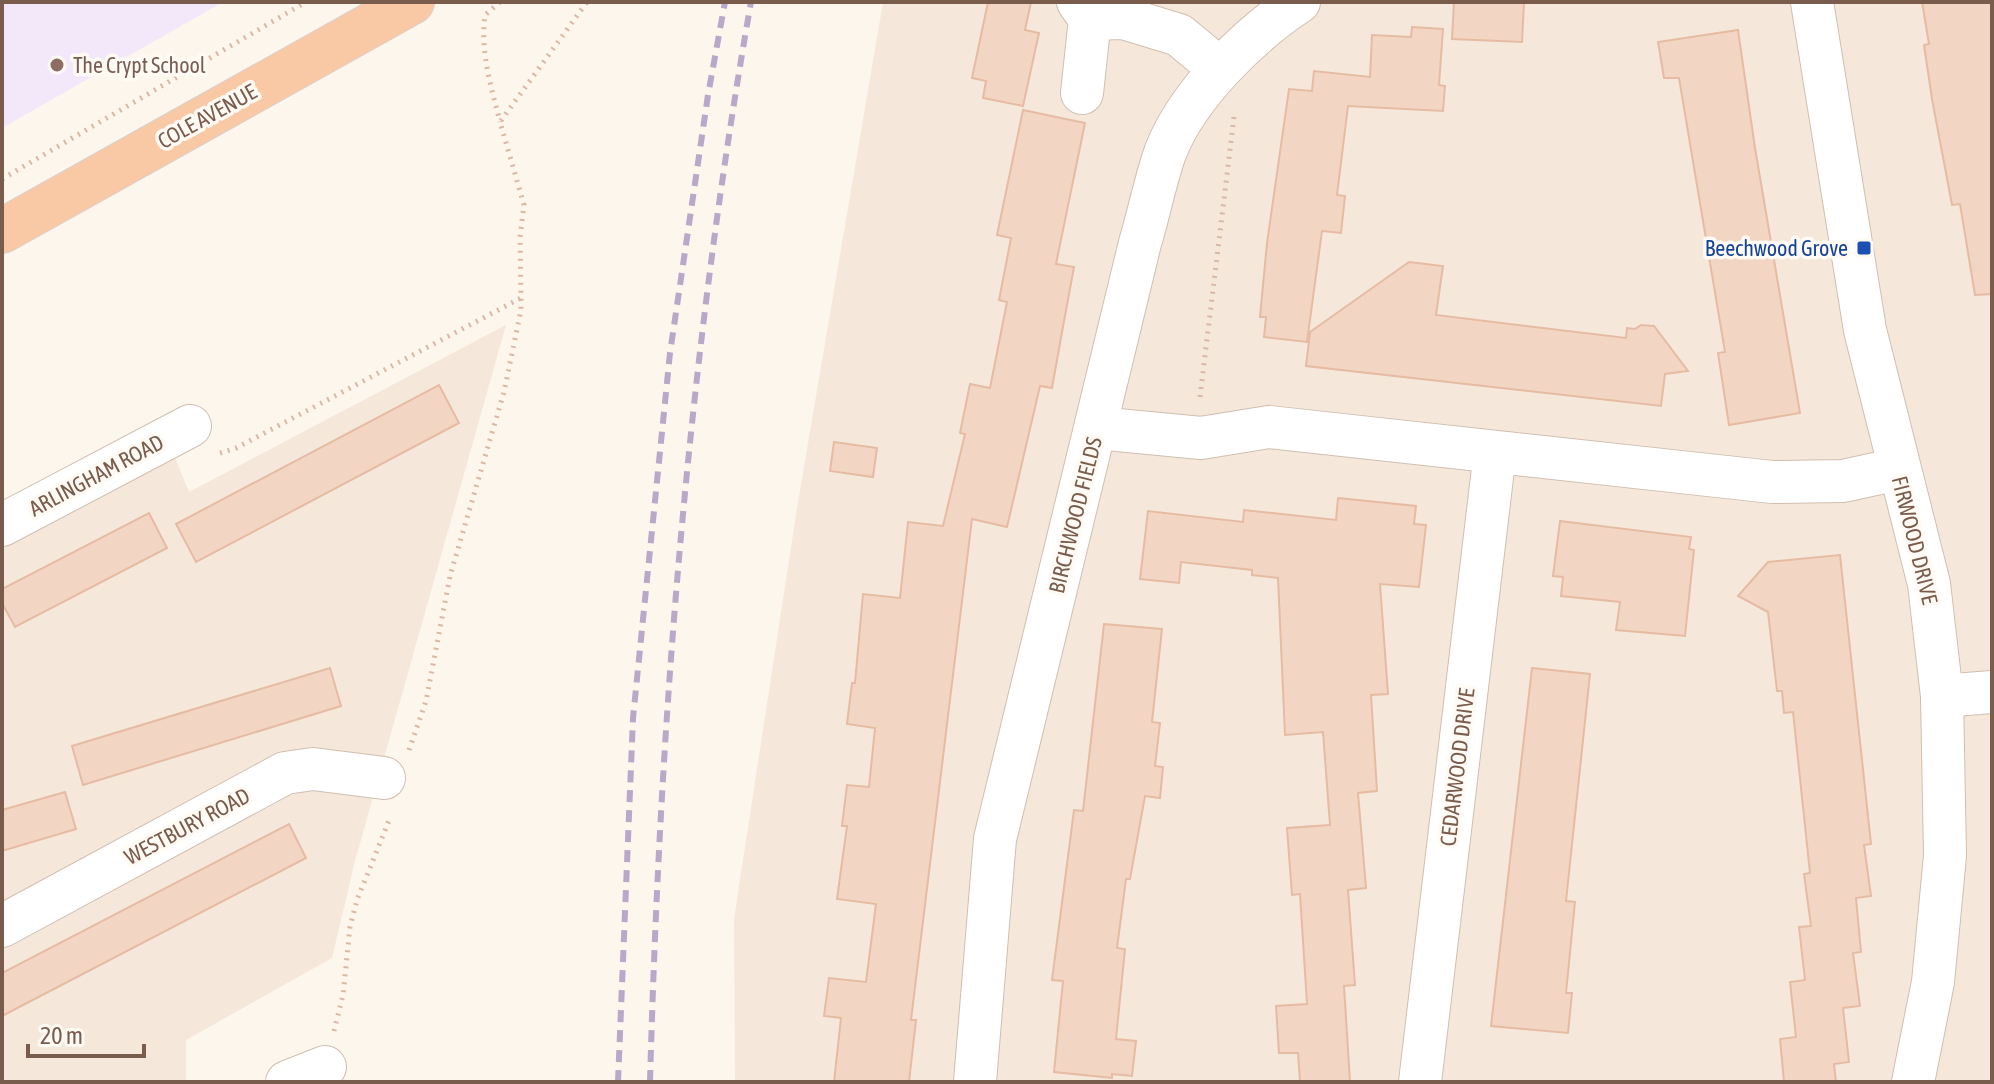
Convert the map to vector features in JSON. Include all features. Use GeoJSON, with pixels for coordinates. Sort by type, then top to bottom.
{"type":"FeatureCollection","features":[{"type":"Feature","properties":{"kind":"highway","name":"COLE AVENUE"},"geometry":{"type":"LineString","coordinates":[[2,231],[412,2]]}},
{"type":"Feature","properties":{"kind":"street","name":"BIRCHWOOD FIELDS"},"geometry":{"type":"LineString","coordinates":[[975,1082],[995,839],[1140,243],[1166,151],[1188,112],[1220,69],[1270,22],[1299,2]]}},
{"type":"Feature","properties":{"kind":"street","name":"FIRWOOD DRIVE"},"geometry":{"type":"LineString","coordinates":[[1812,2],[1865,330],[1929,584],[1942,696],[1945,856],[1933,982],[1913,1082]]}},
{"type":"Feature","properties":{"kind":"street"},"geometry":{"type":"LineString","coordinates":[[1082,93],[1084,10],[1179,35],[1220,69]]}},
{"type":"Feature","properties":{"kind":"street","name":"ARLINGHAM ROAD"},"geometry":{"type":"LineString","coordinates":[[2,525],[190,426]]}},
{"type":"Feature","properties":{"kind":"street"},"geometry":{"type":"LineString","coordinates":[[1097,428],[1195,438],[1269,427],[1772,482],[1843,481],[1898,469]]}},
{"type":"Feature","properties":{"kind":"street","name":"CEDARWOOD DRIVE"},"geometry":{"type":"LineString","coordinates":[[1420,1082],[1495,452]]}},
{"type":"Feature","properties":{"kind":"street"},"geometry":{"type":"LineString","coordinates":[[1942,696],[1992,692]]}},
{"type":"Feature","properties":{"kind":"street","name":"WESTBURY ROAD"},"geometry":{"type":"LineString","coordinates":[[2,926],[285,773],[313,769],[395,782]]}},
{"type":"Feature","properties":{"kind":"path"},"geometry":{"type":"LineString","coordinates":[[2,179],[306,2]]}},
{"type":"Feature","properties":{"kind":"path"},"geometry":{"type":"LineString","coordinates":[[306,1074],[343,995],[345,957],[354,914],[395,782],[426,701],[450,576],[504,392],[521,310],[520,237],[524,205],[486,67],[482,37],[485,15],[500,2]]}},
{"type":"Feature","properties":{"kind":"path"},"geometry":{"type":"LineString","coordinates":[[500,122],[587,2]]}},
{"type":"Feature","properties":{"kind":"path"},"geometry":{"type":"LineString","coordinates":[[1195,438],[1235,109]]}},
{"type":"Feature","properties":{"kind":"path"},"geometry":{"type":"LineString","coordinates":[[190,426],[222,455],[521,298]]}},
{"type":"Feature","properties":{"kind":"shaded area","name":"The Crypt School"},"geometry":{"type":"Polygon","coordinates":[[[2,2],[223,2],[2,128],[2,2]]]}},
{"type":"Feature","properties":{"kind":"shaded area"},"geometry":{"type":"Polygon","coordinates":[[[883,2],[1992,2],[1992,1082],[735,1082],[734,919],[797,508],[883,2]]]}},
{"type":"Feature","properties":{"kind":"shaded area"},"geometry":{"type":"Polygon","coordinates":[[[506,325],[355,861],[332,958],[186,1040],[186,1082],[2,1082],[2,540],[172,450],[189,492],[506,325]]]}},
{"type":"Feature","properties":{"kind":"building"},"geometry":{"type":"Polygon","coordinates":[[[988,2],[1031,2],[1025,30],[1039,33],[1023,106],[983,98],[986,81],[972,78],[988,2]]]}},
{"type":"Feature","properties":{"kind":"building"},"geometry":{"type":"Polygon","coordinates":[[[1454,2],[1524,2],[1522,42],[1452,39],[1454,2]]]}},
{"type":"Feature","properties":{"kind":"building"},"geometry":{"type":"Polygon","coordinates":[[[1922,2],[1992,2],[1992,294],[1975,295],[1960,204],[1952,205],[1924,45],[1929,44],[1922,2]]]}},
{"type":"Feature","properties":{"kind":"building"},"geometry":{"type":"Polygon","coordinates":[[[1412,27],[1443,29],[1439,85],[1445,86],[1443,111],[1348,106],[1337,195],[1345,196],[1341,233],[1322,231],[1307,342],[1264,337],[1266,317],[1260,317],[1267,243],[1289,89],[1312,91],[1314,71],[1370,77],[1372,35],[1411,37],[1412,27]]]}},
{"type":"Feature","properties":{"kind":"building"},"geometry":{"type":"Polygon","coordinates":[[[1738,30],[1800,413],[1729,425],[1718,353],[1725,352],[1679,78],[1664,78],[1658,42],[1738,30]]]}},
{"type":"Feature","properties":{"kind":"building"},"geometry":{"type":"Polygon","coordinates":[[[1023,110],[1085,123],[1056,264],[1074,267],[1052,388],[1040,386],[1007,527],[972,519],[911,1020],[916,1020],[909,1082],[834,1082],[841,1018],[824,1016],[829,978],[866,982],[876,904],[837,899],[847,826],[842,826],[847,785],[869,787],[875,728],[847,724],[852,683],[855,683],[863,594],[900,598],[908,522],[943,526],[965,434],[960,433],[970,384],[990,388],[1007,302],[999,300],[1011,238],[997,235],[1023,110]]]}},
{"type":"Feature","properties":{"kind":"building"},"geometry":{"type":"Polygon","coordinates":[[[1409,262],[1443,266],[1436,315],[1626,338],[1627,328],[1654,326],[1688,371],[1665,374],[1661,406],[1306,366],[1310,332],[1409,262]]]}},
{"type":"Feature","properties":{"kind":"building"},"geometry":{"type":"Polygon","coordinates":[[[439,385],[459,423],[196,562],[176,524],[439,385]]]}},
{"type":"Feature","properties":{"kind":"building"},"geometry":{"type":"Polygon","coordinates":[[[834,442],[877,448],[873,477],[830,471],[834,442]]]}},
{"type":"Feature","properties":{"kind":"building"},"geometry":{"type":"Polygon","coordinates":[[[1338,498],[1416,506],[1414,524],[1426,525],[1419,587],[1380,584],[1388,694],[1371,695],[1377,791],[1358,793],[1366,888],[1348,890],[1355,985],[1344,986],[1350,1082],[1300,1082],[1298,1053],[1279,1053],[1276,1006],[1307,1004],[1300,894],[1292,895],[1287,828],[1330,825],[1323,732],[1285,735],[1278,578],[1252,575],[1252,570],[1181,562],[1179,583],[1140,579],[1148,511],[1243,522],[1244,510],[1336,520],[1338,498]]]}},
{"type":"Feature","properties":{"kind":"building"},"geometry":{"type":"Polygon","coordinates":[[[149,513],[167,548],[15,627],[2,603],[2,589],[149,513]]]}},
{"type":"Feature","properties":{"kind":"building"},"geometry":{"type":"Polygon","coordinates":[[[1560,521],[1691,537],[1689,549],[1694,550],[1685,636],[1616,630],[1620,602],[1561,596],[1563,577],[1553,576],[1560,521]]]}},
{"type":"Feature","properties":{"kind":"building"},"geometry":{"type":"Polygon","coordinates":[[[1840,555],[1871,844],[1864,845],[1871,896],[1856,898],[1861,952],[1853,953],[1860,1006],[1843,1008],[1849,1062],[1834,1064],[1836,1082],[1784,1082],[1780,1039],[1796,1037],[1790,982],[1805,980],[1799,927],[1811,926],[1804,874],[1810,873],[1793,712],[1784,713],[1782,691],[1777,691],[1768,612],[1738,596],[1768,562],[1840,555]]]}},
{"type":"Feature","properties":{"kind":"building"},"geometry":{"type":"Polygon","coordinates":[[[1104,624],[1162,629],[1152,722],[1160,723],[1155,766],[1163,767],[1160,798],[1145,796],[1130,879],[1126,879],[1117,948],[1125,949],[1116,1039],[1136,1041],[1132,1076],[1112,1074],[1112,1078],[1054,1072],[1063,981],[1052,980],[1074,810],[1083,811],[1104,624]]]}},
{"type":"Feature","properties":{"kind":"building"},"geometry":{"type":"Polygon","coordinates":[[[330,668],[341,706],[83,785],[72,746],[330,668]]]}},
{"type":"Feature","properties":{"kind":"building"},"geometry":{"type":"Polygon","coordinates":[[[1532,668],[1590,674],[1566,901],[1575,902],[1566,993],[1572,993],[1568,1033],[1491,1026],[1532,668]]]}},
{"type":"Feature","properties":{"kind":"building"},"geometry":{"type":"Polygon","coordinates":[[[65,792],[76,829],[2,851],[2,810],[65,792]]]}},
{"type":"Feature","properties":{"kind":"building"},"geometry":{"type":"Polygon","coordinates":[[[289,824],[306,858],[2,1016],[2,973],[289,824]]]}},
{"type":"Feature","properties":{"kind":"railway"},"geometry":{"type":"LineString","coordinates":[[618,1082],[633,718],[670,353],[725,2]]}},
{"type":"Feature","properties":{"kind":"railway"},"geometry":{"type":"LineString","coordinates":[[650,1082],[661,811],[681,540],[710,270],[751,2]]}},
{"type":"Feature","properties":{"kind":"place","name":"The Crypt School"},"geometry":{"type":"Point","coordinates":[57,65]}},
{"type":"Feature","properties":{"kind":"place","name":"Beechwood Grove"},"geometry":{"type":"Point","coordinates":[1864,248]}}]}
